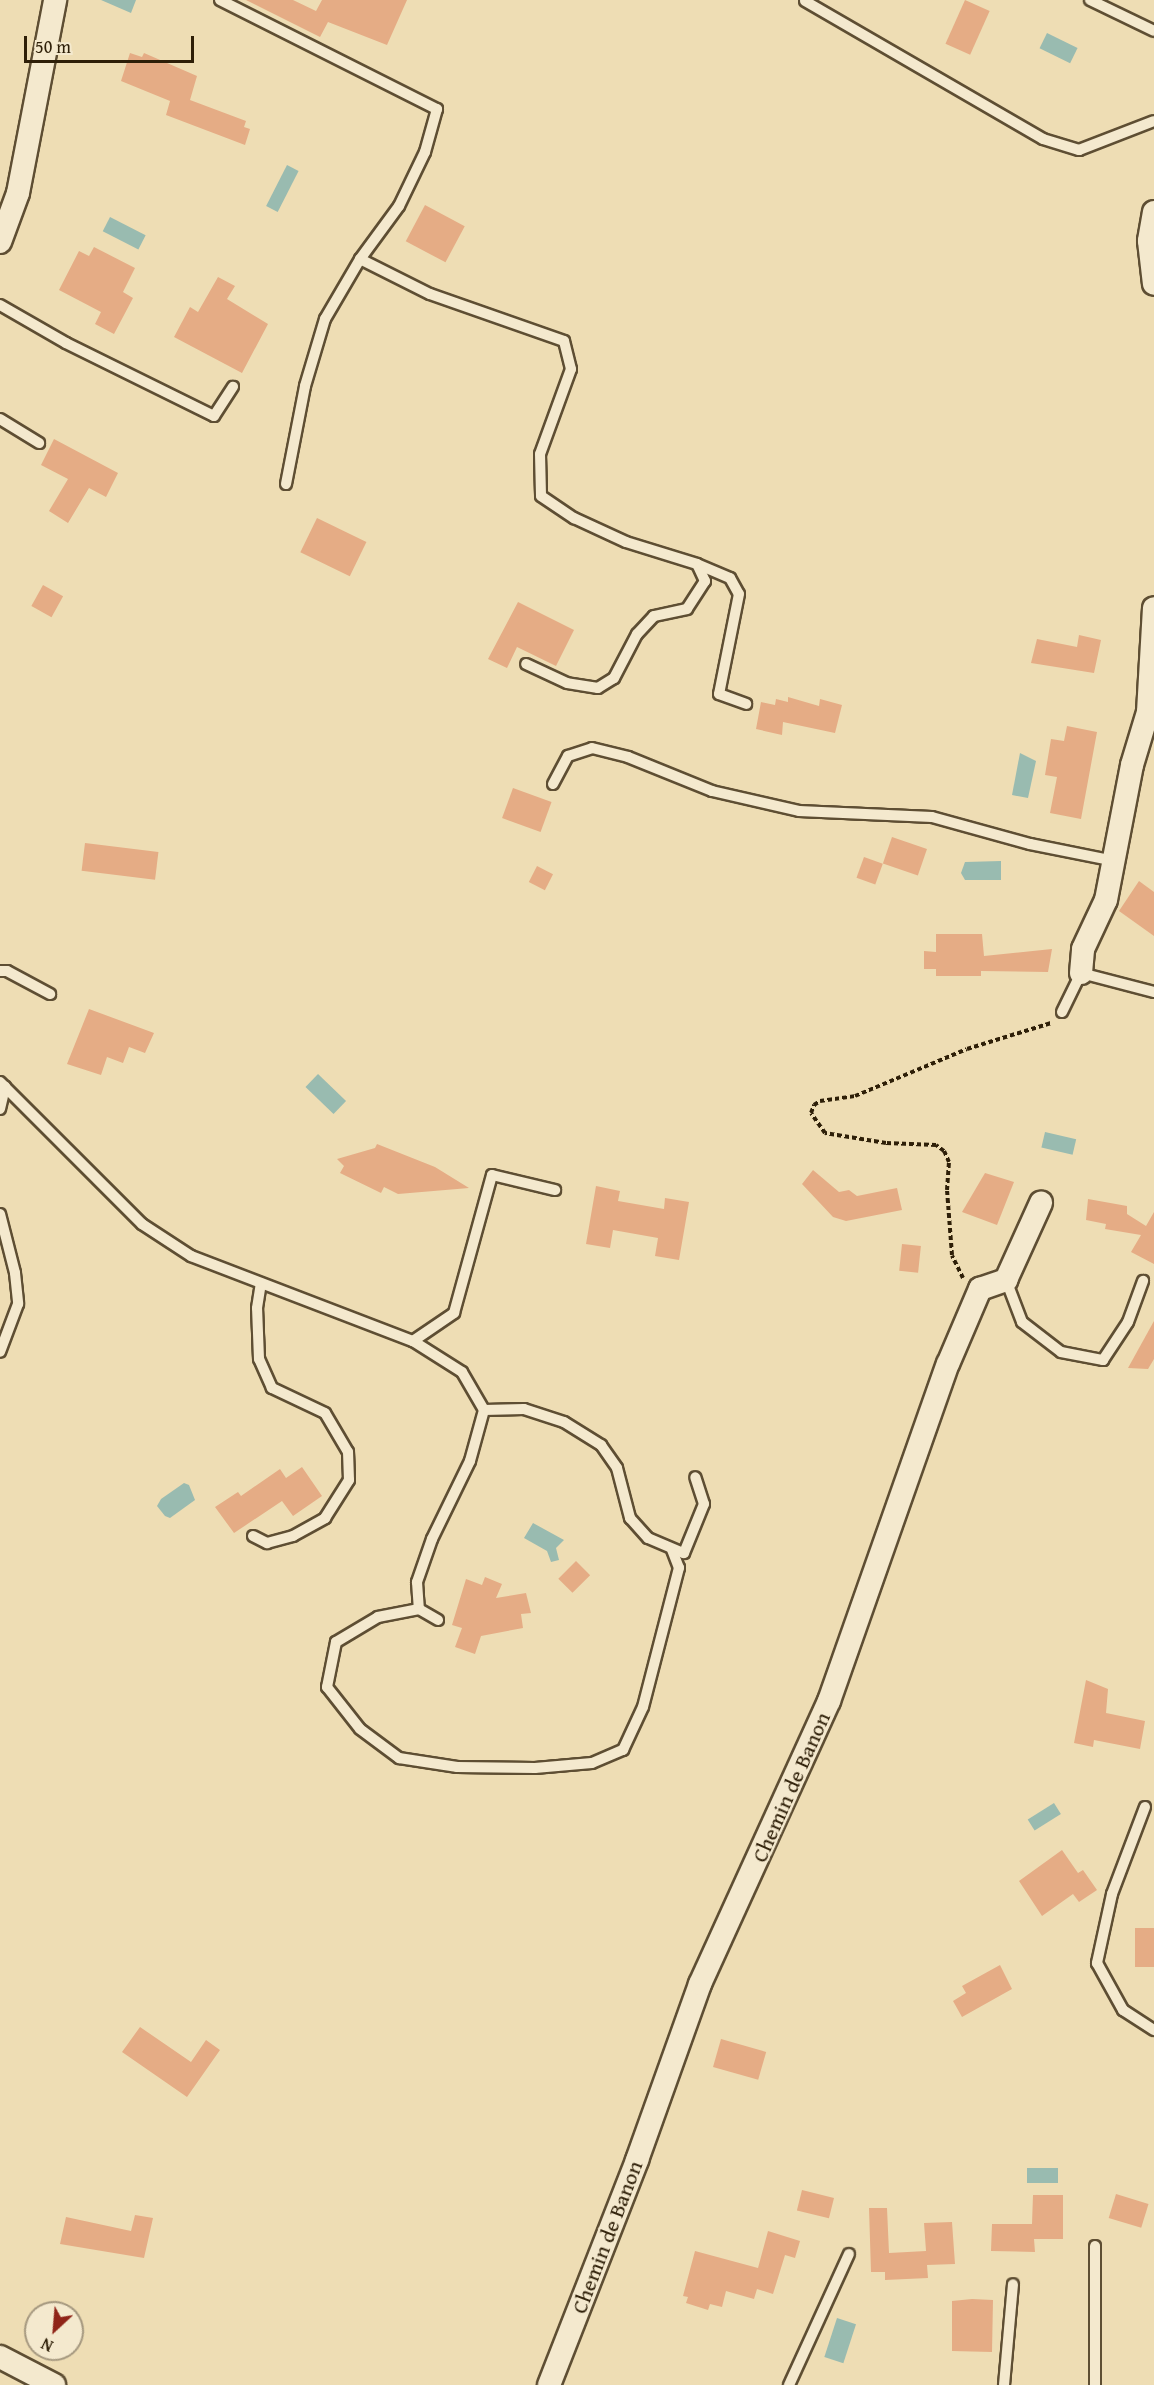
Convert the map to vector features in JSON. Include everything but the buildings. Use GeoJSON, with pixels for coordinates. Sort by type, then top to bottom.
{"type":"FeatureCollection","features":[{"type":"Feature","properties":{"kind":"street"},"geometry":{"type":"LineString","coordinates":[[0,242],[18,193],[55,0]]}},
{"type":"Feature","properties":{"kind":"street"},"geometry":{"type":"LineString","coordinates":[[1154,212],[1149,241],[1154,284]]}},
{"type":"Feature","properties":{"kind":"street"},"geometry":{"type":"LineString","coordinates":[[1082,973],[1083,949],[1106,900],[1132,765],[1151,714],[1154,608]]}},
{"type":"Feature","properties":{"kind":"street"},"geometry":{"type":"LineString","coordinates":[[976,1297],[980,1289],[1006,1280],[1041,1203]]}},
{"type":"Feature","properties":{"kind":"street","name":"Chemin de Banon"},"geometry":{"type":"LineString","coordinates":[[549,2385],[638,2160],[700,1984],[829,1701],[948,1364],[976,1297]]}},
{"type":"Feature","properties":{"kind":"street"},"geometry":{"type":"LineString","coordinates":[[0,2357],[54,2385]]}},
{"type":"Feature","properties":{"kind":"lane"},"geometry":{"type":"LineString","coordinates":[[220,0],[437,109],[425,152],[399,206],[360,259],[324,319],[305,386],[286,484]]}},
{"type":"Feature","properties":{"kind":"lane"},"geometry":{"type":"LineString","coordinates":[[1090,0],[1154,31]]}},
{"type":"Feature","properties":{"kind":"lane"},"geometry":{"type":"LineString","coordinates":[[805,1],[1043,139],[1079,150],[1154,121]]}},
{"type":"Feature","properties":{"kind":"lane"},"geometry":{"type":"LineString","coordinates":[[360,259],[430,294],[564,341],[571,369],[540,453],[541,496],[574,518],[626,542],[697,564],[730,578],[739,594],[719,694],[746,704]]}},
{"type":"Feature","properties":{"kind":"lane"},"geometry":{"type":"LineString","coordinates":[[0,304],[66,343],[214,416],[233,387]]}},
{"type":"Feature","properties":{"kind":"lane"},"geometry":{"type":"LineString","coordinates":[[0,419],[39,443]]}},
{"type":"Feature","properties":{"kind":"lane"},"geometry":{"type":"LineString","coordinates":[[526,664],[567,683],[598,688],[614,678],[637,634],[654,616],[687,609],[705,581],[697,564]]}},
{"type":"Feature","properties":{"kind":"lane"},"geometry":{"type":"LineString","coordinates":[[553,784],[568,756],[592,748],[628,757],[712,791],[799,811],[932,817],[1030,844],[1115,861]]}},
{"type":"Feature","properties":{"kind":"lane"},"geometry":{"type":"LineString","coordinates":[[0,971],[50,994]]}},
{"type":"Feature","properties":{"kind":"lane"},"geometry":{"type":"LineString","coordinates":[[1062,1012],[1082,973],[1154,992]]}},
{"type":"Feature","properties":{"kind":"lane"},"geometry":{"type":"LineString","coordinates":[[0,1109],[3,1084]]}},
{"type":"Feature","properties":{"kind":"lane"},"geometry":{"type":"LineString","coordinates":[[3,1084],[142,1224],[191,1256],[413,1341],[462,1372],[484,1410],[470,1461],[432,1539],[417,1582],[419,1609]]}},
{"type":"Feature","properties":{"kind":"lane"},"geometry":{"type":"LineString","coordinates":[[413,1341],[454,1313],[492,1175],[555,1190]]}},
{"type":"Feature","properties":{"kind":"lane"},"geometry":{"type":"LineString","coordinates":[[0,1214],[15,1273],[18,1304],[0,1352]]}},
{"type":"Feature","properties":{"kind":"lane"},"geometry":{"type":"LineString","coordinates":[[1006,1280],[1022,1322],[1061,1352],[1102,1360],[1128,1322],[1143,1281]]}},
{"type":"Feature","properties":{"kind":"lane"},"geometry":{"type":"LineString","coordinates":[[253,1536],[267,1543],[293,1536],[325,1518],[349,1480],[348,1452],[325,1413],[272,1388],[259,1359],[257,1308],[261,1282]]}},
{"type":"Feature","properties":{"kind":"lane"},"geometry":{"type":"LineString","coordinates":[[484,1410],[524,1410],[564,1422],[602,1445],[617,1468],[630,1518],[648,1538],[672,1550],[684,1553],[705,1504],[695,1477]]}},
{"type":"Feature","properties":{"kind":"lane"},"geometry":{"type":"LineString","coordinates":[[438,1620],[419,1609],[378,1617],[336,1642],[327,1686],[360,1729],[399,1758],[458,1767],[535,1768],[592,1763],[623,1750],[643,1707],[679,1568],[672,1550]]}},
{"type":"Feature","properties":{"kind":"lane"},"geometry":{"type":"LineString","coordinates":[[1145,1807],[1112,1894],[1097,1963],[1123,2010],[1154,2030]]}},
{"type":"Feature","properties":{"kind":"lane"},"geometry":{"type":"LineString","coordinates":[[1095,2246],[1095,2385]]}},
{"type":"Feature","properties":{"kind":"lane"},"geometry":{"type":"LineString","coordinates":[[789,2385],[849,2254]]}},
{"type":"Feature","properties":{"kind":"lane"},"geometry":{"type":"LineString","coordinates":[[1004,2385],[1013,2284]]}},
{"type":"Feature","properties":{"kind":"path"},"geometry":{"type":"LineString","coordinates":[[976,1297],[952,1255],[947,1190],[949,1162],[944,1151],[936,1145],[886,1143],[825,1133],[811,1113],[820,1101],[874,1089],[967,1049],[1034,1030],[1050,1023],[1062,1012]]}},
{"type":"Feature","properties":{"kind":"water"},"geometry":{"type":"Polygon","coordinates":[[[101,0],[136,0],[131,13],[101,0]]]}},
{"type":"Feature","properties":{"kind":"water"},"geometry":{"type":"Polygon","coordinates":[[[1047,33],[1078,48],[1070,63],[1040,48],[1047,33]]]}},
{"type":"Feature","properties":{"kind":"water"},"geometry":{"type":"Polygon","coordinates":[[[287,165],[299,171],[278,212],[266,206],[287,165]]]}},
{"type":"Feature","properties":{"kind":"water"},"geometry":{"type":"Polygon","coordinates":[[[110,217],[146,235],[138,249],[103,231],[110,217]]]}},
{"type":"Feature","properties":{"kind":"water"},"geometry":{"type":"Polygon","coordinates":[[[1020,753],[1036,761],[1028,798],[1012,795],[1020,753]]]}},
{"type":"Feature","properties":{"kind":"water"},"geometry":{"type":"Polygon","coordinates":[[[1001,861],[1001,880],[965,880],[961,873],[965,862],[1001,861]]]}},
{"type":"Feature","properties":{"kind":"water"},"geometry":{"type":"Polygon","coordinates":[[[318,1074],[346,1101],[334,1114],[305,1087],[318,1074]]]}},
{"type":"Feature","properties":{"kind":"water"},"geometry":{"type":"Polygon","coordinates":[[[1045,1132],[1076,1139],[1073,1155],[1041,1148],[1045,1132]]]}},
{"type":"Feature","properties":{"kind":"water"},"geometry":{"type":"Polygon","coordinates":[[[184,1483],[189,1485],[195,1500],[170,1518],[165,1516],[157,1506],[161,1499],[184,1483]]]}},
{"type":"Feature","properties":{"kind":"water"},"geometry":{"type":"Polygon","coordinates":[[[533,1523],[564,1540],[556,1548],[559,1560],[551,1562],[547,1551],[524,1538],[533,1523]]]}},
{"type":"Feature","properties":{"kind":"water"},"geometry":{"type":"Polygon","coordinates":[[[1054,1803],[1061,1814],[1035,1830],[1028,1819],[1054,1803]]]}},
{"type":"Feature","properties":{"kind":"water"},"geometry":{"type":"Polygon","coordinates":[[[1027,2168],[1058,2168],[1058,2183],[1027,2183],[1027,2168]]]}},
{"type":"Feature","properties":{"kind":"water"},"geometry":{"type":"Polygon","coordinates":[[[837,2318],[856,2324],[843,2363],[824,2357],[837,2318]]]}}]}
